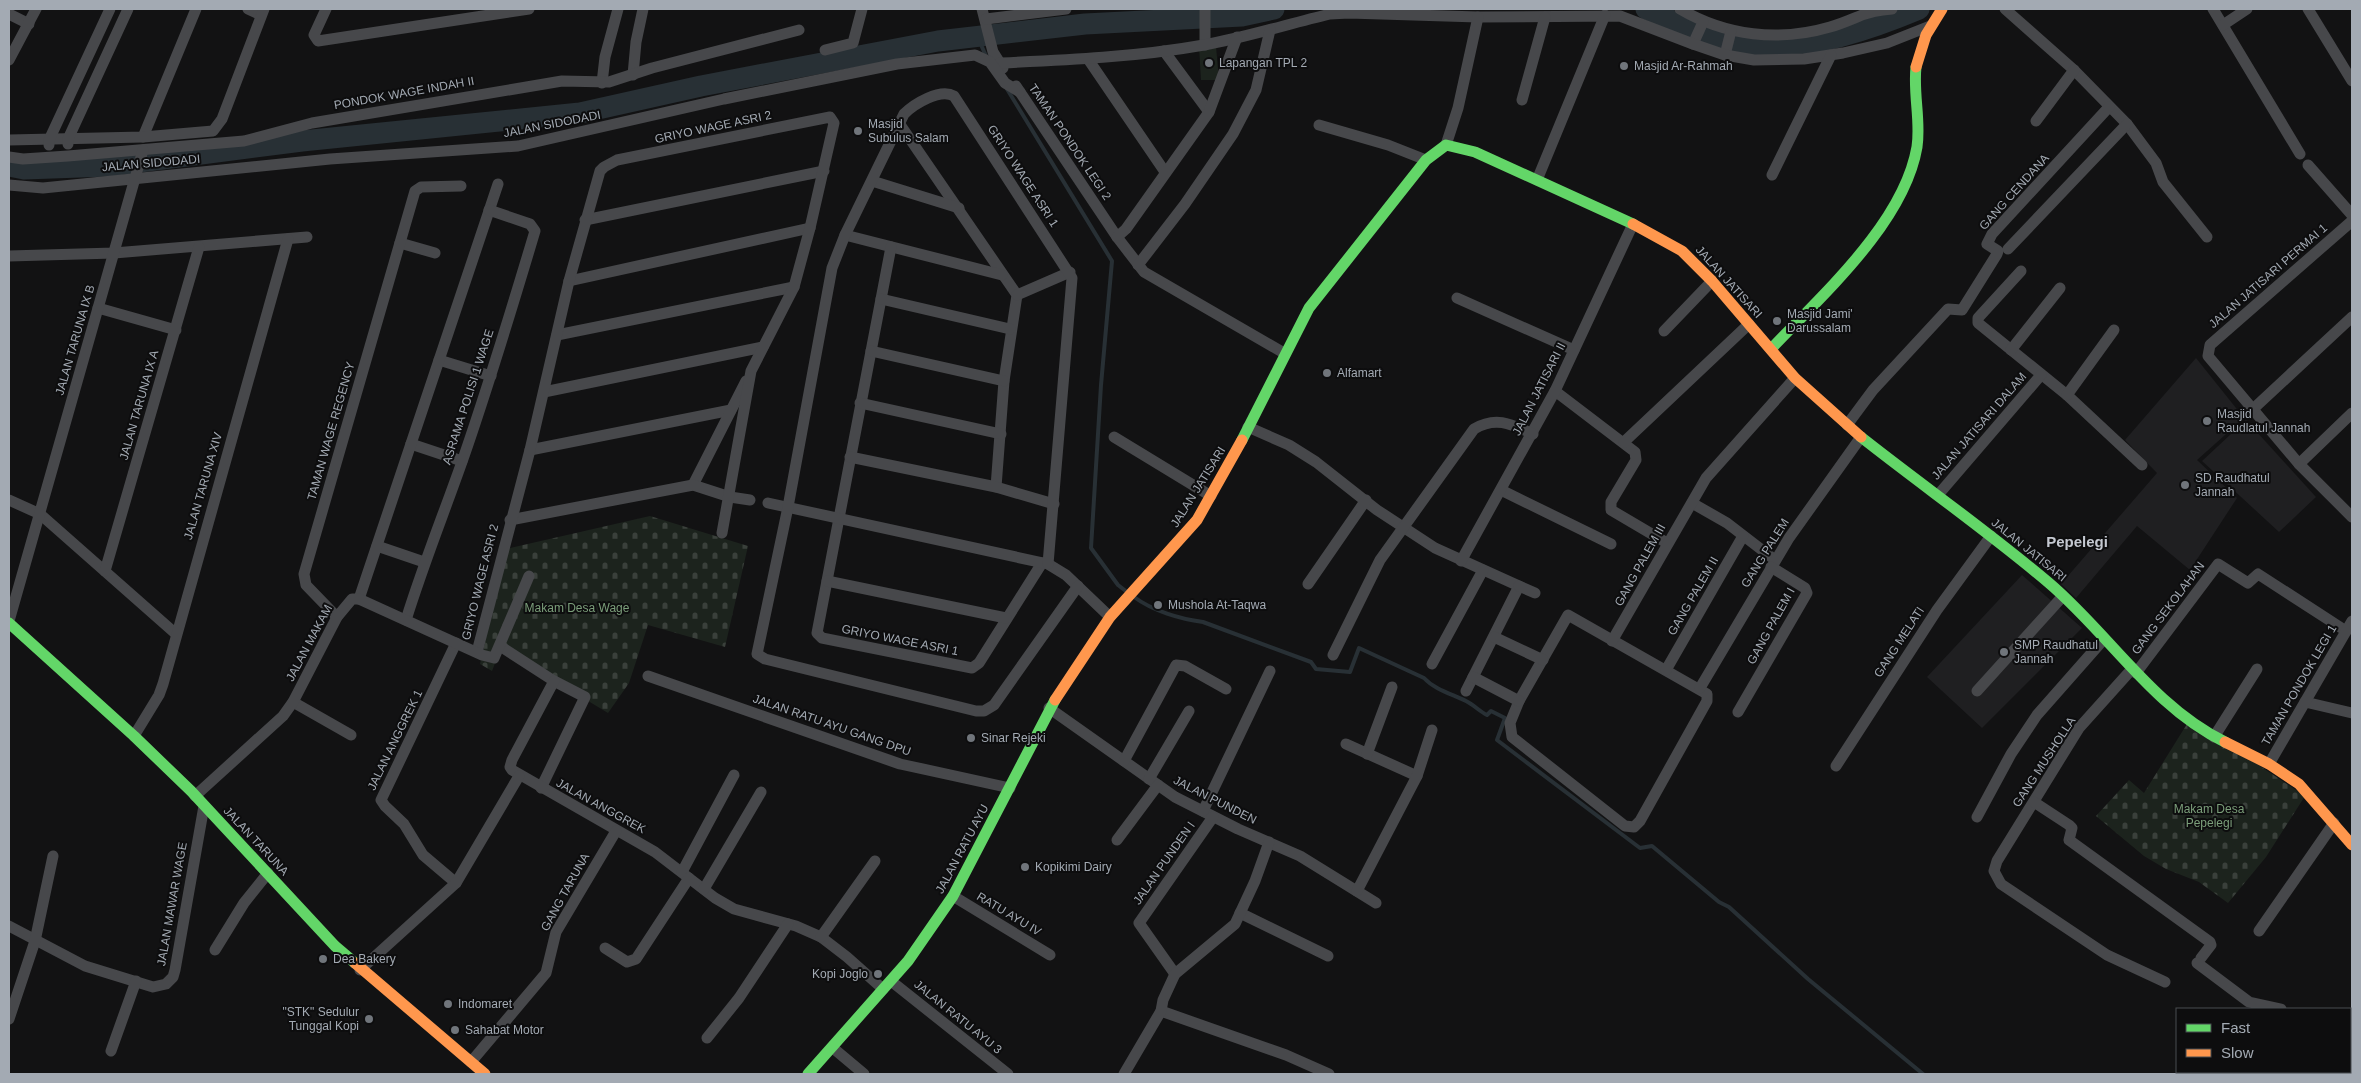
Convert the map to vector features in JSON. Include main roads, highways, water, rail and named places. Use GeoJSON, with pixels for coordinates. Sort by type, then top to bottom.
{"type":"FeatureCollection","features":[{"type":"Feature","properties":{"kind":"waterway"},"geometry":{"type":"LineString","coordinates":[[9,166],[24,169],[109,166],[302,141],[580,113],[701,86],[938,41],[1085,24],[1242,16],[1274,9]]}},
{"type":"Feature","properties":{"kind":"waterway"},"geometry":{"type":"LineString","coordinates":[[1646,9],[1717,39],[1742,45],[1763,47],[1785,47],[1832,39],[1878,25],[1919,9]]}},
{"type":"Feature","properties":{"kind":"waterway"},"geometry":{"type":"LineString","coordinates":[[978,38],[986,56]]}},
{"type":"Feature","properties":{"kind":"waterway"},"geometry":{"type":"LineString","coordinates":[[1007,89],[1112,261],[1101,385],[1091,548],[1118,585],[1127,592]]}},
{"type":"Feature","properties":{"kind":"waterway"},"geometry":{"type":"LineString","coordinates":[[1134,597],[1167,614],[1203,622],[1311,662],[1316,669],[1350,672],[1359,648],[1424,678],[1433,686],[1466,701],[1487,715],[1491,711],[1505,718],[1497,740],[1640,848],[1652,846],[1719,902],[1729,907],[1808,979],[1923,1074]]}},
{"type":"Feature","properties":{"kind":"place","name":"Lapangan TPL 2"},"geometry":{"type":"Point","coordinates":[1209,63]}},
{"type":"Feature","properties":{"kind":"place","name":"Masjid Ar-Rahmah"},"geometry":{"type":"Point","coordinates":[1624,66]}},
{"type":"Feature","properties":{"kind":"place","name":"Masjid Subulus Salam"},"geometry":{"type":"Point","coordinates":[858,131]}},
{"type":"Feature","properties":{"kind":"place","name":"Masjid Jami' Darussalam"},"geometry":{"type":"Point","coordinates":[1777,321]}},
{"type":"Feature","properties":{"kind":"place","name":"Alfamart"},"geometry":{"type":"Point","coordinates":[1327,373]}},
{"type":"Feature","properties":{"kind":"place","name":"Masjid Raudlatul Jannah"},"geometry":{"type":"Point","coordinates":[2207,421]}},
{"type":"Feature","properties":{"kind":"place","name":"SD Raudhatul Jannah"},"geometry":{"type":"Point","coordinates":[2185,485]}},
{"type":"Feature","properties":{"kind":"place","name":"Mushola At-Taqwa"},"geometry":{"type":"Point","coordinates":[1158,605]}},
{"type":"Feature","properties":{"kind":"place","name":"SMP Raudhatul Jannah"},"geometry":{"type":"Point","coordinates":[2004,652]}},
{"type":"Feature","properties":{"kind":"place","name":"Sinar Rejeki"},"geometry":{"type":"Point","coordinates":[971,738]}},
{"type":"Feature","properties":{"kind":"place","name":"Kopikimi Dairy"},"geometry":{"type":"Point","coordinates":[1025,867]}},
{"type":"Feature","properties":{"kind":"place","name":"Dea Bakery"},"geometry":{"type":"Point","coordinates":[323,959]}},
{"type":"Feature","properties":{"kind":"place","name":"Kopi Joglo"},"geometry":{"type":"Point","coordinates":[878,974]}},
{"type":"Feature","properties":{"kind":"place","name":"Indomaret"},"geometry":{"type":"Point","coordinates":[448,1004]}},
{"type":"Feature","properties":{"kind":"place","name":"\"STK\" Sedulur Tunggal Kopi"},"geometry":{"type":"Point","coordinates":[369,1019]}},
{"type":"Feature","properties":{"kind":"place","name":"Sahabat Motor"},"geometry":{"type":"Point","coordinates":[455,1030]}},
{"type":"Feature","properties":{"kind":"district","name":"Pepelegi"},"geometry":{"type":"Point","coordinates":[2077,542]}},
{"type":"Feature","properties":{"kind":"park label","name":"Makam Desa Wage"},"geometry":{"type":"Point","coordinates":[577,608]}},
{"type":"Feature","properties":{"kind":"park label","name":"Makam Desa Pepelegi"},"geometry":{"type":"Point","coordinates":[2209,816]}}]}
